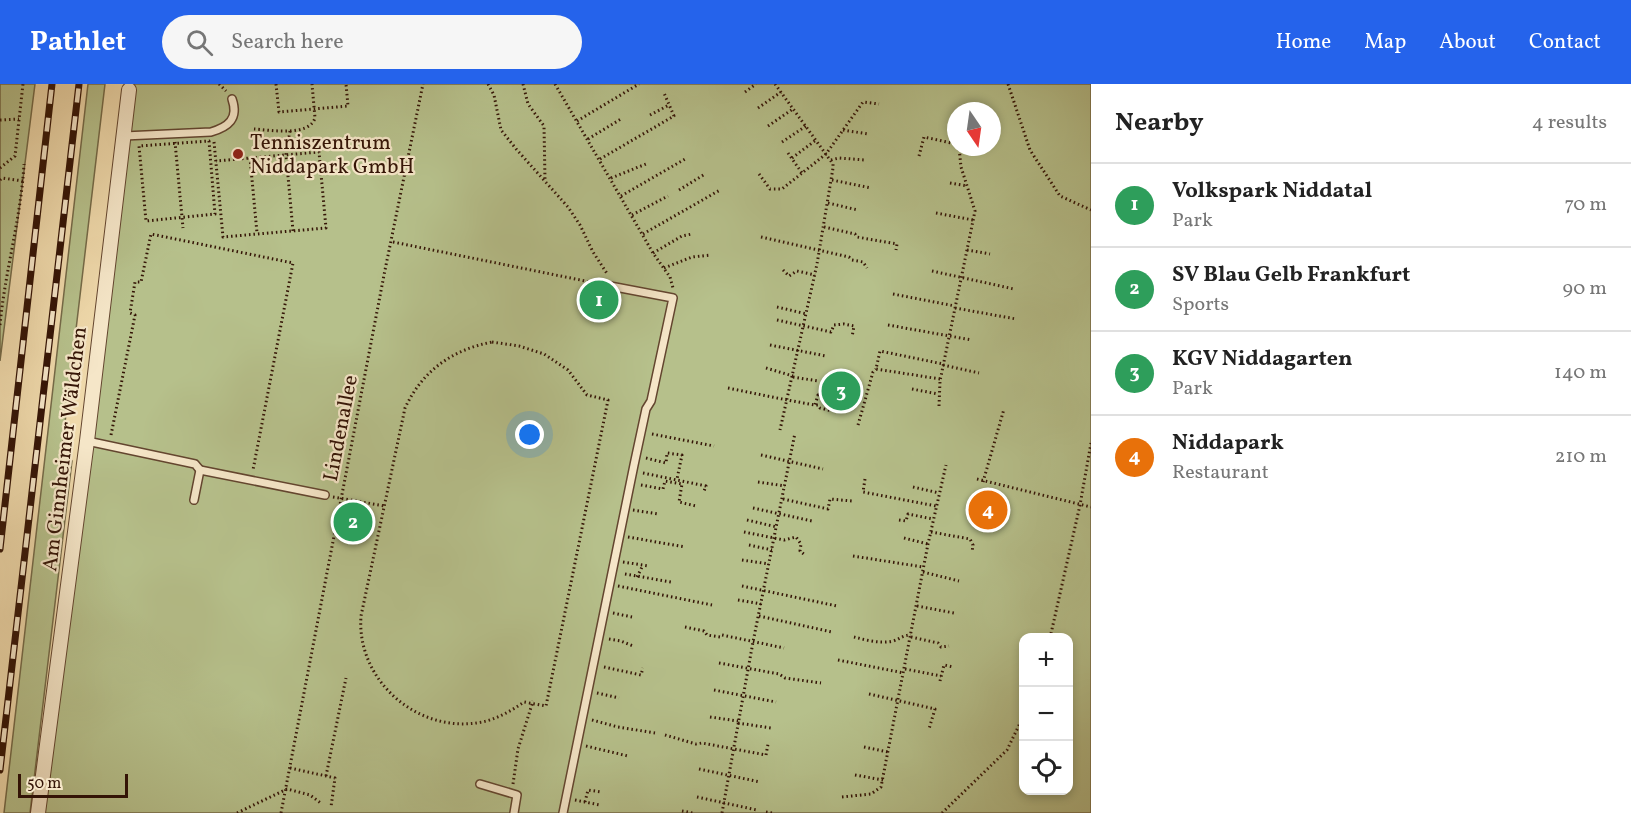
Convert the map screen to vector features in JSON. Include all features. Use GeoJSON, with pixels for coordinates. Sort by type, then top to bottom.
{"type":"FeatureCollection","features":[{"type":"Feature","properties":{"kind":"street","name":"Am Ginnheimer Wäldchen"},"geometry":{"type":"LineString","coordinates":[[38,813],[87,441],[130,87]]}},
{"type":"Feature","properties":{"kind":"lane"},"geometry":{"type":"LineString","coordinates":[[124,136],[213,132],[230,124],[235,113],[232,99]]}},
{"type":"Feature","properties":{"kind":"lane"},"geometry":{"type":"LineString","coordinates":[[563,813],[630,483],[646,409],[651,401],[673,298],[613,286]]}},
{"type":"Feature","properties":{"kind":"lane"},"geometry":{"type":"LineString","coordinates":[[87,441],[195,464],[200,470],[325,495]]}},
{"type":"Feature","properties":{"kind":"lane"},"geometry":{"type":"LineString","coordinates":[[194,500],[200,470]]}},
{"type":"Feature","properties":{"kind":"lane"},"geometry":{"type":"LineString","coordinates":[[480,784],[517,795],[514,813]]}},
{"type":"Feature","properties":{"kind":"path"},"geometry":{"type":"LineString","coordinates":[[0,168],[15,156],[23,84]]}},
{"type":"Feature","properties":{"kind":"path"},"geometry":{"type":"LineString","coordinates":[[276,84],[279,112],[348,106],[346,84]]}},
{"type":"Feature","properties":{"kind":"path"},"geometry":{"type":"LineString","coordinates":[[254,129],[290,131],[305,129],[313,123],[312,84]]}},
{"type":"Feature","properties":{"kind":"path","name":"Lindenallee"},"geometry":{"type":"LineString","coordinates":[[281,813],[423,84]]}},
{"type":"Feature","properties":{"kind":"path"},"geometry":{"type":"LineString","coordinates":[[488,84],[494,95],[501,130],[580,225],[613,286]]}},
{"type":"Feature","properties":{"kind":"path"},"geometry":{"type":"LineString","coordinates":[[523,84],[528,104],[544,126],[545,182]]}},
{"type":"Feature","properties":{"kind":"path"},"geometry":{"type":"LineString","coordinates":[[555,84],[653,252],[670,277],[674,291],[673,298]]}},
{"type":"Feature","properties":{"kind":"path"},"geometry":{"type":"LineString","coordinates":[[577,121],[639,84]]}},
{"type":"Feature","properties":{"kind":"path"},"geometry":{"type":"LineString","coordinates":[[745,92],[756,84]]}},
{"type":"Feature","properties":{"kind":"path"},"geometry":{"type":"LineString","coordinates":[[775,84],[833,164],[820,251],[780,430]]}},
{"type":"Feature","properties":{"kind":"path"},"geometry":{"type":"LineString","coordinates":[[1008,84],[1030,150],[1060,196],[1091,210]]}},
{"type":"Feature","properties":{"kind":"path"},"geometry":{"type":"LineString","coordinates":[[600,159],[674,116],[664,93]]}},
{"type":"Feature","properties":{"kind":"path"},"geometry":{"type":"LineString","coordinates":[[758,108],[781,93]]}},
{"type":"Feature","properties":{"kind":"path"},"geometry":{"type":"LineString","coordinates":[[759,174],[770,189],[779,190],[826,154],[863,102],[879,104]]}},
{"type":"Feature","properties":{"kind":"path"},"geometry":{"type":"LineString","coordinates":[[650,115],[669,105]]}},
{"type":"Feature","properties":{"kind":"path"},"geometry":{"type":"LineString","coordinates":[[768,126],[793,109]]}},
{"type":"Feature","properties":{"kind":"path"},"geometry":{"type":"LineString","coordinates":[[0,120],[19,119]]}},
{"type":"Feature","properties":{"kind":"path"},"geometry":{"type":"LineString","coordinates":[[588,139],[621,119]]}},
{"type":"Feature","properties":{"kind":"path"},"geometry":{"type":"LineString","coordinates":[[782,142],[806,126]]}},
{"type":"Feature","properties":{"kind":"path"},"geometry":{"type":"LineString","coordinates":[[843,130],[868,134]]}},
{"type":"Feature","properties":{"kind":"path"},"geometry":{"type":"LineString","coordinates":[[290,131],[286,154],[293,231]]}},
{"type":"Feature","properties":{"kind":"path"},"geometry":{"type":"LineString","coordinates":[[213,132],[223,237],[326,228],[319,152],[216,161]]}},
{"type":"Feature","properties":{"kind":"path"},"geometry":{"type":"LineString","coordinates":[[174,134],[183,228]]}},
{"type":"Feature","properties":{"kind":"path"},"geometry":{"type":"LineString","coordinates":[[919,156],[924,137],[947,143]]}},
{"type":"Feature","properties":{"kind":"path"},"geometry":{"type":"LineString","coordinates":[[792,158],[816,140]]}},
{"type":"Feature","properties":{"kind":"path"},"geometry":{"type":"LineString","coordinates":[[209,141],[215,214],[182,218],[146,221],[139,146],[209,141]]}},
{"type":"Feature","properties":{"kind":"path"},"geometry":{"type":"LineString","coordinates":[[788,153],[802,173]]}},
{"type":"Feature","properties":{"kind":"path"},"geometry":{"type":"LineString","coordinates":[[939,406],[940,380],[975,211],[959,156]]}},
{"type":"Feature","properties":{"kind":"path"},"geometry":{"type":"LineString","coordinates":[[250,158],[257,234]]}},
{"type":"Feature","properties":{"kind":"path"},"geometry":{"type":"LineString","coordinates":[[621,196],[687,158]]}},
{"type":"Feature","properties":{"kind":"path"},"geometry":{"type":"LineString","coordinates":[[831,160],[839,158],[865,160]]}},
{"type":"Feature","properties":{"kind":"path"},"geometry":{"type":"LineString","coordinates":[[0,324],[1,296],[23,181],[24,164]]}},
{"type":"Feature","properties":{"kind":"path"},"geometry":{"type":"LineString","coordinates":[[611,178],[646,164]]}},
{"type":"Feature","properties":{"kind":"path"},"geometry":{"type":"LineString","coordinates":[[679,190],[705,174]]}},
{"type":"Feature","properties":{"kind":"path"},"geometry":{"type":"LineString","coordinates":[[0,180],[2,178],[23,181]]}},
{"type":"Feature","properties":{"kind":"path"},"geometry":{"type":"LineString","coordinates":[[832,180],[871,188]]}},
{"type":"Feature","properties":{"kind":"path"},"geometry":{"type":"LineString","coordinates":[[950,183],[967,186]]}},
{"type":"Feature","properties":{"kind":"path"},"geometry":{"type":"LineString","coordinates":[[643,234],[720,190]]}},
{"type":"Feature","properties":{"kind":"path"},"geometry":{"type":"LineString","coordinates":[[632,215],[668,196]]}},
{"type":"Feature","properties":{"kind":"path"},"geometry":{"type":"LineString","coordinates":[[828,203],[858,210]]}},
{"type":"Feature","properties":{"kind":"path"},"geometry":{"type":"LineString","coordinates":[[936,213],[973,220]]}},
{"type":"Feature","properties":{"kind":"path"},"geometry":{"type":"LineString","coordinates":[[824,227],[855,234],[857,237],[897,244],[896,250]]}},
{"type":"Feature","properties":{"kind":"path"},"geometry":{"type":"LineString","coordinates":[[109,445],[135,315],[130,313],[135,282],[141,282],[151,234],[293,263],[251,481]]}},
{"type":"Feature","properties":{"kind":"path"},"geometry":{"type":"LineString","coordinates":[[653,252],[682,236],[692,234]]}},
{"type":"Feature","properties":{"kind":"path"},"geometry":{"type":"LineString","coordinates":[[761,237],[863,262],[867,268]]}},
{"type":"Feature","properties":{"kind":"path"},"geometry":{"type":"LineString","coordinates":[[393,242],[613,286]]}},
{"type":"Feature","properties":{"kind":"path"},"geometry":{"type":"LineString","coordinates":[[967,250],[990,255]]}},
{"type":"Feature","properties":{"kind":"path"},"geometry":{"type":"LineString","coordinates":[[664,268],[692,257],[711,255]]}},
{"type":"Feature","properties":{"kind":"path"},"geometry":{"type":"LineString","coordinates":[[783,270],[789,276],[797,271],[815,275]]}},
{"type":"Feature","properties":{"kind":"path"},"geometry":{"type":"LineString","coordinates":[[932,271],[1014,289]]}},
{"type":"Feature","properties":{"kind":"path"},"geometry":{"type":"LineString","coordinates":[[893,294],[1016,319]]}},
{"type":"Feature","properties":{"kind":"path"},"geometry":{"type":"LineString","coordinates":[[777,307],[807,314]]}},
{"type":"Feature","properties":{"kind":"path"},"geometry":{"type":"LineString","coordinates":[[777,320],[831,332],[834,326],[844,324],[854,326],[852,337]]}},
{"type":"Feature","properties":{"kind":"path"},"geometry":{"type":"LineString","coordinates":[[888,325],[972,339]]}},
{"type":"Feature","properties":{"kind":"path"},"geometry":{"type":"LineString","coordinates":[[492,342],[532,349],[556,360],[568,370],[587,395],[608,400],[546,706],[533,702],[524,702],[506,713],[483,722],[455,724],[441,722],[412,711],[386,689],[368,661],[360,627],[405,408],[424,377],[449,356],[492,342]]}},
{"type":"Feature","properties":{"kind":"path"},"geometry":{"type":"LineString","coordinates":[[770,345],[826,356]]}},
{"type":"Feature","properties":{"kind":"path"},"geometry":{"type":"LineString","coordinates":[[858,425],[880,351],[979,373]]}},
{"type":"Feature","properties":{"kind":"path"},"geometry":{"type":"LineString","coordinates":[[766,368],[818,381]]}},
{"type":"Feature","properties":{"kind":"path"},"geometry":{"type":"LineString","coordinates":[[876,369],[940,380]]}},
{"type":"Feature","properties":{"kind":"path"},"geometry":{"type":"LineString","coordinates":[[728,388],[816,405],[832,411],[834,400],[819,395],[816,405]]}},
{"type":"Feature","properties":{"kind":"path"},"geometry":{"type":"LineString","coordinates":[[912,389],[938,394]]}},
{"type":"Feature","properties":{"kind":"path"},"geometry":{"type":"LineString","coordinates":[[983,482],[1004,409]]}},
{"type":"Feature","properties":{"kind":"path"},"geometry":{"type":"LineString","coordinates":[[641,432],[714,446]]}},
{"type":"Feature","properties":{"kind":"path"},"geometry":{"type":"LineString","coordinates":[[722,813],[753,642],[795,433]]}},
{"type":"Feature","properties":{"kind":"path"},"geometry":{"type":"LineString","coordinates":[[1051,633],[1080,505],[1091,443]]}},
{"type":"Feature","properties":{"kind":"path"},"geometry":{"type":"LineString","coordinates":[[636,456],[666,463],[667,453],[682,455],[677,479]]}},
{"type":"Feature","properties":{"kind":"path"},"geometry":{"type":"LineString","coordinates":[[761,455],[823,469]]}},
{"type":"Feature","properties":{"kind":"path"},"geometry":{"type":"LineString","coordinates":[[842,797],[871,794],[881,787],[933,519],[946,465]]}},
{"type":"Feature","properties":{"kind":"path"},"geometry":{"type":"LineString","coordinates":[[633,471],[706,486],[704,491]]}},
{"type":"Feature","properties":{"kind":"path"},"geometry":{"type":"LineString","coordinates":[[865,479],[863,492],[936,506]]}},
{"type":"Feature","properties":{"kind":"path"},"geometry":{"type":"LineString","coordinates":[[977,479],[1091,507]]}},
{"type":"Feature","properties":{"kind":"path"},"geometry":{"type":"LineString","coordinates":[[630,483],[663,489],[664,481],[682,484],[679,502],[696,506]]}},
{"type":"Feature","properties":{"kind":"path"},"geometry":{"type":"LineString","coordinates":[[758,482],[785,486]]}},
{"type":"Feature","properties":{"kind":"path"},"geometry":{"type":"LineString","coordinates":[[913,486],[939,493]]}},
{"type":"Feature","properties":{"kind":"path"},"geometry":{"type":"LineString","coordinates":[[325,495],[385,506]]}},
{"type":"Feature","properties":{"kind":"path"},"geometry":{"type":"LineString","coordinates":[[782,499],[828,509],[831,499],[852,501]]}},
{"type":"Feature","properties":{"kind":"path"},"geometry":{"type":"LineString","coordinates":[[753,508],[812,521]]}},
{"type":"Feature","properties":{"kind":"path"},"geometry":{"type":"LineString","coordinates":[[625,509],[658,514]]}},
{"type":"Feature","properties":{"kind":"path"},"geometry":{"type":"LineString","coordinates":[[898,520],[906,521],[908,514],[933,519]]}},
{"type":"Feature","properties":{"kind":"path"},"geometry":{"type":"LineString","coordinates":[[747,520],[777,527]]}},
{"type":"Feature","properties":{"kind":"path"},"geometry":{"type":"LineString","coordinates":[[744,532],[784,540],[796,537],[801,544],[800,551],[805,555]]}},
{"type":"Feature","properties":{"kind":"path"},"geometry":{"type":"LineString","coordinates":[[931,532],[970,538],[973,545],[972,552]]}},
{"type":"Feature","properties":{"kind":"path"},"geometry":{"type":"LineString","coordinates":[[620,536],[685,547]]}},
{"type":"Feature","properties":{"kind":"path"},"geometry":{"type":"LineString","coordinates":[[904,538],[928,544]]}},
{"type":"Feature","properties":{"kind":"path"},"geometry":{"type":"LineString","coordinates":[[749,545],[772,550]]}},
{"type":"Feature","properties":{"kind":"path"},"geometry":{"type":"LineString","coordinates":[[853,556],[923,570],[959,581]]}},
{"type":"Feature","properties":{"kind":"path"},"geometry":{"type":"LineString","coordinates":[[615,560],[649,566]]}},
{"type":"Feature","properties":{"kind":"path"},"geometry":{"type":"LineString","coordinates":[[742,560],[769,564]]}},
{"type":"Feature","properties":{"kind":"path"},"geometry":{"type":"LineString","coordinates":[[637,577],[643,565]]}},
{"type":"Feature","properties":{"kind":"path"},"geometry":{"type":"LineString","coordinates":[[625,574],[671,582]]}},
{"type":"Feature","properties":{"kind":"path"},"geometry":{"type":"LineString","coordinates":[[610,585],[712,605]]}},
{"type":"Feature","properties":{"kind":"path"},"geometry":{"type":"LineString","coordinates":[[742,586],[837,606]]}},
{"type":"Feature","properties":{"kind":"path"},"geometry":{"type":"LineString","coordinates":[[738,600],[761,604]]}},
{"type":"Feature","properties":{"kind":"path"},"geometry":{"type":"LineString","coordinates":[[916,606],[954,613]]}},
{"type":"Feature","properties":{"kind":"path"},"geometry":{"type":"LineString","coordinates":[[605,611],[632,618]]}},
{"type":"Feature","properties":{"kind":"path"},"geometry":{"type":"LineString","coordinates":[[759,616],[832,632]]}},
{"type":"Feature","properties":{"kind":"path"},"geometry":{"type":"LineString","coordinates":[[686,627],[707,635],[720,637],[722,635],[784,648]]}},
{"type":"Feature","properties":{"kind":"path"},"geometry":{"type":"LineString","coordinates":[[854,636],[887,642],[907,635],[938,644],[941,647],[949,646]]}},
{"type":"Feature","properties":{"kind":"path"},"geometry":{"type":"LineString","coordinates":[[599,638],[621,640],[633,646]]}},
{"type":"Feature","properties":{"kind":"path"},"geometry":{"type":"LineString","coordinates":[[838,660],[941,679],[944,665],[953,667]]}},
{"type":"Feature","properties":{"kind":"path"},"geometry":{"type":"LineString","coordinates":[[719,663],[779,674],[785,678],[821,683]]}},
{"type":"Feature","properties":{"kind":"path"},"geometry":{"type":"LineString","coordinates":[[593,664],[641,675],[643,668]]}},
{"type":"Feature","properties":{"kind":"path"},"geometry":{"type":"LineString","coordinates":[[326,776],[346,678]]}},
{"type":"Feature","properties":{"kind":"path"},"geometry":{"type":"LineString","coordinates":[[714,690],[776,702]]}},
{"type":"Feature","properties":{"kind":"path"},"geometry":{"type":"LineString","coordinates":[[588,691],[619,698]]}},
{"type":"Feature","properties":{"kind":"path"},"geometry":{"type":"LineString","coordinates":[[869,694],[935,709],[929,729]]}},
{"type":"Feature","properties":{"kind":"path"},"geometry":{"type":"LineString","coordinates":[[512,792],[518,749],[533,702]]}},
{"type":"Feature","properties":{"kind":"path"},"geometry":{"type":"LineString","coordinates":[[710,717],[771,728]]}},
{"type":"Feature","properties":{"kind":"path"},"geometry":{"type":"LineString","coordinates":[[582,718],[656,733]]}},
{"type":"Feature","properties":{"kind":"path"},"geometry":{"type":"LineString","coordinates":[[942,813],[1006,750],[1019,725]]}},
{"type":"Feature","properties":{"kind":"path"},"geometry":{"type":"LineString","coordinates":[[665,735],[696,744],[702,743],[766,755],[768,744]]}},
{"type":"Feature","properties":{"kind":"path"},"geometry":{"type":"LineString","coordinates":[[577,745],[609,750],[628,756]]}},
{"type":"Feature","properties":{"kind":"path"},"geometry":{"type":"LineString","coordinates":[[864,747],[888,752]]}},
{"type":"Feature","properties":{"kind":"path"},"geometry":{"type":"LineString","coordinates":[[290,768],[335,778],[331,807]]}},
{"type":"Feature","properties":{"kind":"path"},"geometry":{"type":"LineString","coordinates":[[699,770],[760,782]]}},
{"type":"Feature","properties":{"kind":"path"},"geometry":{"type":"LineString","coordinates":[[855,775],[883,780]]}},
{"type":"Feature","properties":{"kind":"path"},"geometry":{"type":"LineString","coordinates":[[237,813],[287,789],[310,795],[322,804]]}},
{"type":"Feature","properties":{"kind":"path"},"geometry":{"type":"LineString","coordinates":[[585,802],[588,790],[601,792]]}},
{"type":"Feature","properties":{"kind":"path"},"geometry":{"type":"LineString","coordinates":[[697,797],[757,810]]}},
{"type":"Feature","properties":{"kind":"path"},"geometry":{"type":"LineString","coordinates":[[566,798],[600,805]]}},
{"type":"Feature","properties":{"kind":"path"},"geometry":{"type":"LineString","coordinates":[[682,811],[693,813]]}},
{"type":"Feature","properties":{"kind":"path"},"geometry":{"type":"LineString","coordinates":[[766,812],[772,813]]}},
{"type":"Feature","properties":{"kind":"green space"},"geometry":{"type":"Polygon","coordinates":[[[0,84],[35,84],[0,361],[0,84]]]}},
{"type":"Feature","properties":{"kind":"green space"},"geometry":{"type":"Polygon","coordinates":[[[88,84],[105,84],[62,448],[72,461],[30,813],[4,813],[88,84]]]}},
{"type":"Feature","properties":{"kind":"green space"},"geometry":{"type":"Polygon","coordinates":[[[132,84],[1091,84],[1091,813],[42,813],[75,579],[132,84]]]}},
{"type":"Feature","properties":{"kind":"railway"},"geometry":{"type":"LineString","coordinates":[[0,549],[52,84]]}},
{"type":"Feature","properties":{"kind":"railway"},"geometry":{"type":"LineString","coordinates":[[0,770],[79,84]]}},
{"type":"Feature","properties":{"kind":"place","name":"Tenniszentrum Niddapark GmbH"},"geometry":{"type":"Point","coordinates":[238,154]}},
{"type":"Feature","properties":{"kind":"place","name":"Volkspark Niddatal"},"geometry":{"type":"Point","coordinates":[599,300]}},
{"type":"Feature","properties":{"kind":"place","name":"KGV Niddagarten"},"geometry":{"type":"Point","coordinates":[841,391]}},
{"type":"Feature","properties":{"kind":"place","name":"Niddapark"},"geometry":{"type":"Point","coordinates":[988,510]}},
{"type":"Feature","properties":{"kind":"place","name":"SV Blau Gelb Frankfurt"},"geometry":{"type":"Point","coordinates":[353,522]}}]}
